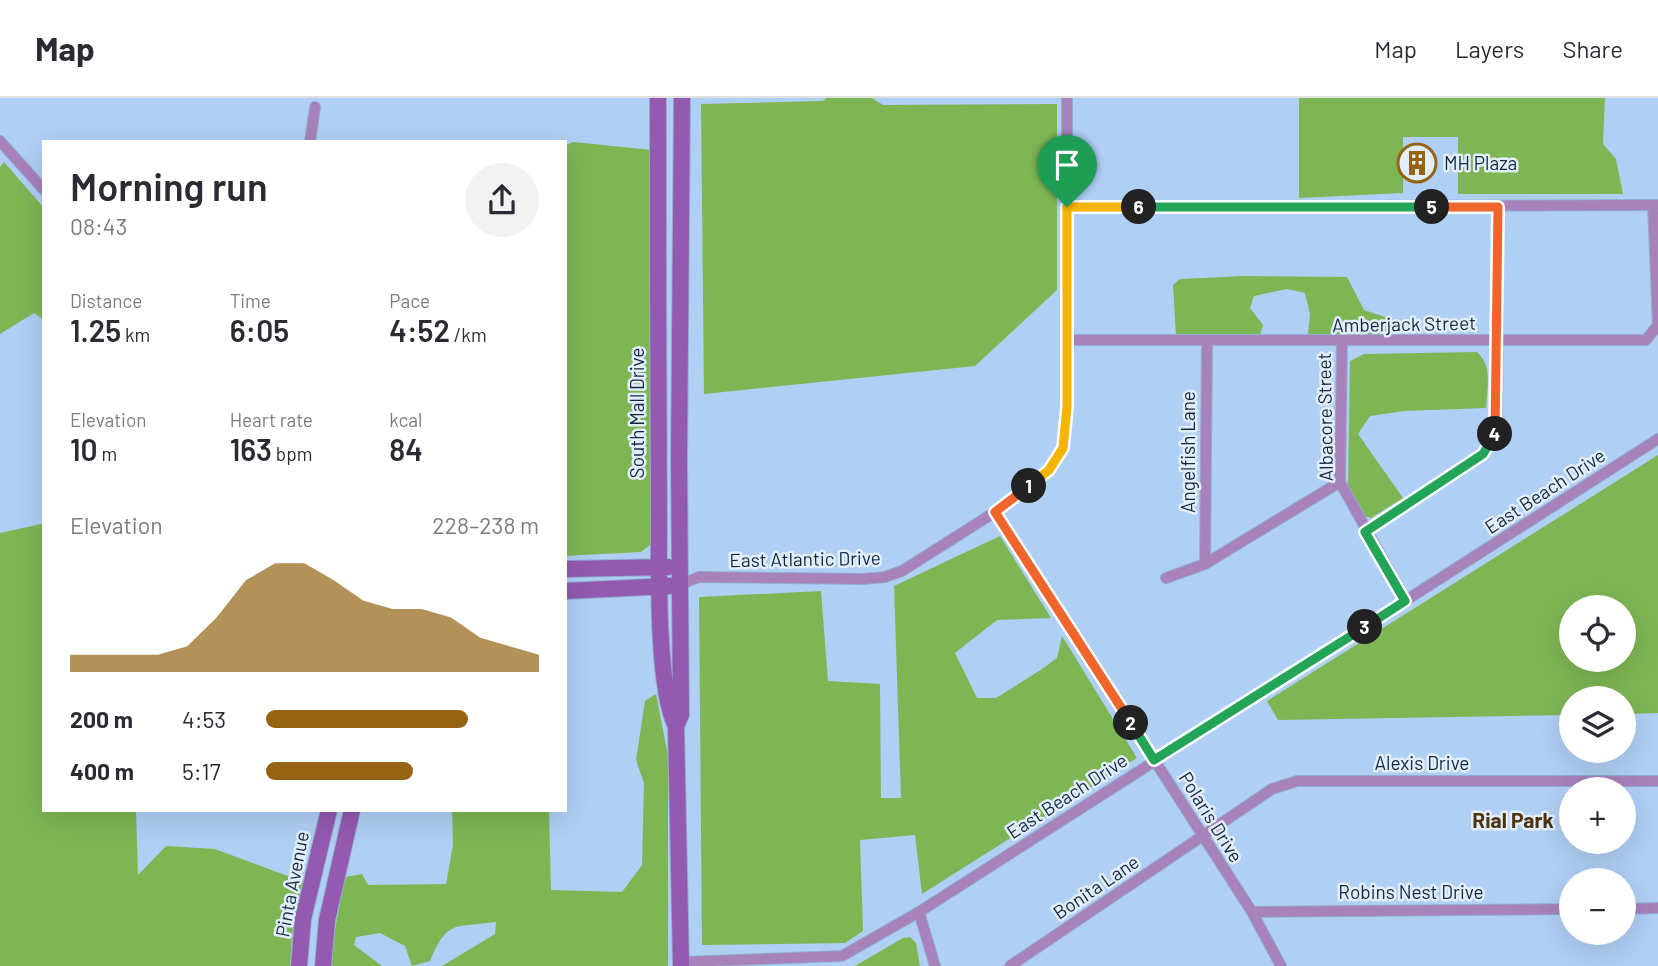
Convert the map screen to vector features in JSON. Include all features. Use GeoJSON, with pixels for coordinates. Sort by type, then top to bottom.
{"type":"FeatureCollection","features":[{"type":"Feature","properties":{"kind":"street","name":"South Mall Drive"},"geometry":{"type":"LineString","coordinates":[[657,98],[659,586],[670,716],[676,726]]}},
{"type":"Feature","properties":{"kind":"street","name":"South Mall Drive"},"geometry":{"type":"LineString","coordinates":[[681,964],[676,726],[681,715],[679,460],[682,98]]}},
{"type":"Feature","properties":{"kind":"street","name":"East Atlantic Drive"},"geometry":{"type":"LineString","coordinates":[[680,585],[699,577],[885,578],[902,571],[995,512],[1049,470],[1063,448],[1067,340],[1067,98]]}},
{"type":"Feature","properties":{"kind":"street"},"geometry":{"type":"LineString","coordinates":[[310,140],[315,107]]}},
{"type":"Feature","properties":{"kind":"street"},"geometry":{"type":"LineString","coordinates":[[0,141],[42,188]]}},
{"type":"Feature","properties":{"kind":"street"},"geometry":{"type":"LineString","coordinates":[[1067,207],[1656,205]]}},
{"type":"Feature","properties":{"kind":"street","name":"Amberjack Street"},"geometry":{"type":"LineString","coordinates":[[1067,340],[1342,343],[1646,340],[1658,325],[1656,205]]}},
{"type":"Feature","properties":{"kind":"street"},"geometry":{"type":"LineString","coordinates":[[1365,532],[1483,454],[1497,430],[1498,207]]}},
{"type":"Feature","properties":{"kind":"street","name":"Angelfish Lane"},"geometry":{"type":"LineString","coordinates":[[1205,564],[1207,341]]}},
{"type":"Feature","properties":{"kind":"street","name":"Albacore Street"},"geometry":{"type":"LineString","coordinates":[[1342,343],[1340,482],[1405,601]]}},
{"type":"Feature","properties":{"kind":"street","name":"East Beach Drive"},"geometry":{"type":"LineString","coordinates":[[681,964],[842,956],[919,912],[1658,439]]}},
{"type":"Feature","properties":{"kind":"street"},"geometry":{"type":"LineString","coordinates":[[659,460],[679,460]]}},
{"type":"Feature","properties":{"kind":"street"},"geometry":{"type":"LineString","coordinates":[[1166,578],[1205,564],[1340,482]]}},
{"type":"Feature","properties":{"kind":"street","name":"Polaris Drive"},"geometry":{"type":"LineString","coordinates":[[995,512],[1252,912],[1282,966]]}},
{"type":"Feature","properties":{"kind":"street"},"geometry":{"type":"LineString","coordinates":[[567,569],[679,567]]}},
{"type":"Feature","properties":{"kind":"street","name":"East Atlantic Drive"},"geometry":{"type":"LineString","coordinates":[[679,567],[699,577]]}},
{"type":"Feature","properties":{"kind":"street"},"geometry":{"type":"LineString","coordinates":[[567,591],[680,585]]}},
{"type":"Feature","properties":{"kind":"street","name":"Alexis Drive"},"geometry":{"type":"LineString","coordinates":[[1202,838],[1272,789],[1297,782],[1658,781]]}},
{"type":"Feature","properties":{"kind":"street","name":"Pinta Avenue"},"geometry":{"type":"LineString","coordinates":[[299,966],[303,919],[329,812]]}},
{"type":"Feature","properties":{"kind":"street"},"geometry":{"type":"LineString","coordinates":[[323,966],[327,920],[352,812]]}},
{"type":"Feature","properties":{"kind":"street","name":"Bonita Lane"},"geometry":{"type":"LineString","coordinates":[[1010,966],[1202,838]]}},
{"type":"Feature","properties":{"kind":"street"},"geometry":{"type":"LineString","coordinates":[[1636,909],[1658,908]]}},
{"type":"Feature","properties":{"kind":"street","name":"Robins Nest Drive"},"geometry":{"type":"LineString","coordinates":[[1252,912],[1559,909]]}},
{"type":"Feature","properties":{"kind":"street"},"geometry":{"type":"LineString","coordinates":[[919,912],[935,966]]}},
{"type":"Feature","properties":{"kind":"green space"},"geometry":{"type":"Polygon","coordinates":[[[826,98],[872,98],[883,105],[1057,104],[1057,290],[975,366],[704,394],[701,104],[823,101],[826,98]]]}},
{"type":"Feature","properties":{"kind":"green space"},"geometry":{"type":"Polygon","coordinates":[[[1299,98],[1605,98],[1603,144],[1616,159],[1623,194],[1458,194],[1458,137],[1403,137],[1403,193],[1299,198],[1299,98]]]}},
{"type":"Feature","properties":{"kind":"green space"},"geometry":{"type":"Polygon","coordinates":[[[574,142],[652,150],[654,542],[641,552],[567,556],[567,144],[574,142]]]}},
{"type":"Feature","properties":{"kind":"green space"},"geometry":{"type":"Polygon","coordinates":[[[4,162],[42,206],[42,319],[34,313],[0,334],[0,167],[4,162]]]}},
{"type":"Feature","properties":{"kind":"green space"},"geometry":{"type":"Polygon","coordinates":[[[1244,276],[1347,277],[1364,310],[1388,318],[1387,327],[1392,334],[1308,334],[1310,314],[1305,293],[1287,289],[1254,296],[1250,308],[1263,325],[1260,335],[1176,336],[1173,285],[1180,279],[1244,276]]]}},
{"type":"Feature","properties":{"kind":"green space"},"geometry":{"type":"Polygon","coordinates":[[[1477,352],[1487,371],[1486,408],[1404,411],[1370,416],[1358,434],[1403,498],[1371,518],[1360,515],[1348,485],[1350,361],[1364,354],[1477,352]]]}},
{"type":"Feature","properties":{"kind":"green space"},"geometry":{"type":"Polygon","coordinates":[[[1658,455],[1658,713],[1636,714],[1636,686],[1559,686],[1559,715],[1278,720],[1267,701],[1658,455]]]}},
{"type":"Feature","properties":{"kind":"green space"},"geometry":{"type":"Polygon","coordinates":[[[42,525],[42,812],[136,812],[138,875],[166,846],[215,849],[304,882],[292,935],[290,966],[0,966],[0,533],[42,525]]]}},
{"type":"Feature","properties":{"kind":"green space"},"geometry":{"type":"Polygon","coordinates":[[[1000,536],[1051,618],[997,620],[955,653],[977,698],[996,698],[1042,669],[1057,658],[1062,636],[1137,758],[922,894],[915,835],[860,840],[863,931],[845,943],[702,945],[699,597],[821,591],[828,681],[880,684],[881,798],[901,798],[894,586],[1000,536]]]}},
{"type":"Feature","properties":{"kind":"green space"},"geometry":{"type":"Polygon","coordinates":[[[656,694],[668,756],[668,966],[442,966],[495,934],[496,922],[454,928],[442,938],[430,961],[412,966],[405,946],[380,933],[356,937],[354,945],[382,966],[328,966],[345,877],[362,874],[368,885],[446,884],[453,845],[452,812],[549,812],[551,890],[622,892],[642,865],[644,783],[636,760],[645,701],[656,694]]]}},
{"type":"Feature","properties":{"kind":"green space"},"geometry":{"type":"Polygon","coordinates":[[[910,937],[916,943],[920,966],[855,966],[903,938],[910,937]]]}},
{"type":"Feature","properties":{"kind":"place","name":"MH Plaza"},"geometry":{"type":"Point","coordinates":[1417,163]}},
{"type":"Feature","properties":{"kind":"district","name":"Rial Park"},"geometry":{"type":"Point","coordinates":[1513,821]}},
{"type":"Feature","properties":{"kind":"route"},"geometry":{"type":"LineString","coordinates":[[1067,207],[1498,207],[1497,430],[1483,454],[1365,532],[1405,601],[1154,760],[995,512],[1049,470],[1063,448],[1067,407],[1067,207]]}}]}
